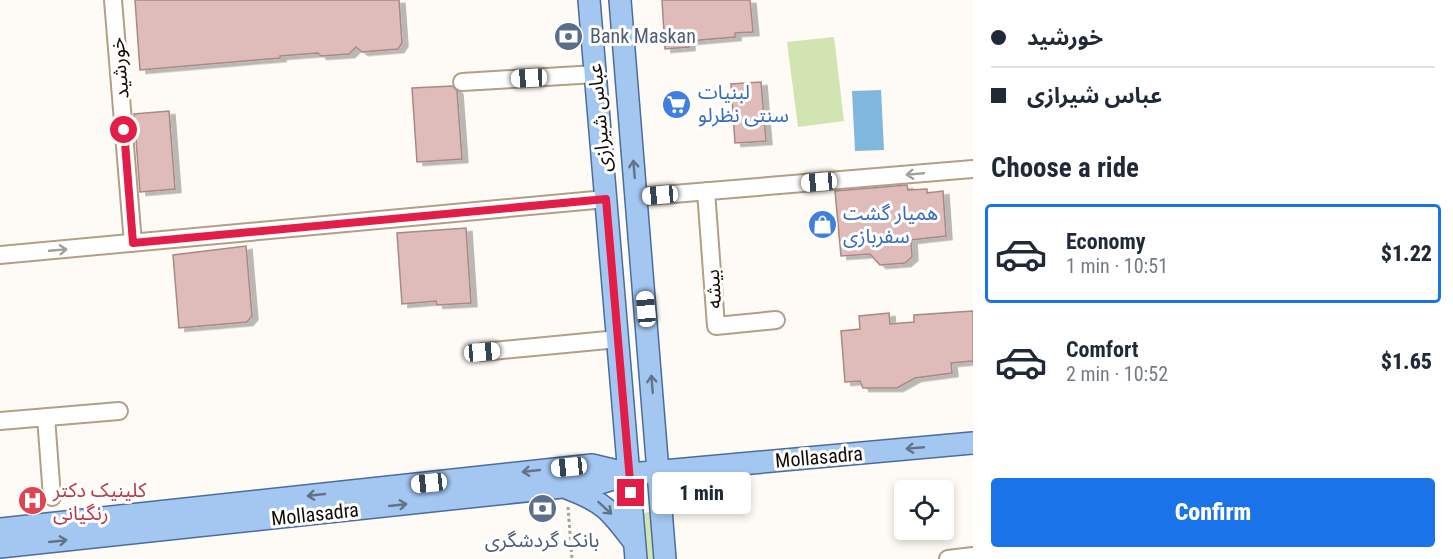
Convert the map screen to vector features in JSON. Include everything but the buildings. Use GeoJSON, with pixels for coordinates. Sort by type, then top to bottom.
{"type":"FeatureCollection","features":[{"type":"Feature","properties":{"kind":"main road","name":"عباس شیرازی"},"geometry":{"type":"LineString","coordinates":[[589,0],[635,551]]}},
{"type":"Feature","properties":{"kind":"main road","name":"عباس شیرازی"},"geometry":{"type":"LineString","coordinates":[[620,0],[665,559]]}},
{"type":"Feature","properties":{"kind":"main road","name":"Mollasadra"},"geometry":{"type":"LineString","coordinates":[[0,547],[566,487],[600,483],[630,474],[973,443]]}},
{"type":"Feature","properties":{"kind":"main road","name":"Mollasadra"},"geometry":{"type":"LineString","coordinates":[[0,529],[592,465],[630,474]]}},
{"type":"Feature","properties":{"kind":"main road"},"geometry":{"type":"LineString","coordinates":[[566,487],[604,505],[635,551]]}},
{"type":"Feature","properties":{"kind":"main road"},"geometry":{"type":"LineString","coordinates":[[632,512],[639,504],[646,501],[656,502],[661,507]]}},
{"type":"Feature","properties":{"kind":"street","name":"خورشید"},"geometry":{"type":"LineString","coordinates":[[113,0],[133,243]]}},
{"type":"Feature","properties":{"kind":"street"},"geometry":{"type":"LineString","coordinates":[[462,81],[596,74]]}},
{"type":"Feature","properties":{"kind":"street"},"geometry":{"type":"LineString","coordinates":[[637,197],[973,169]]}},
{"type":"Feature","properties":{"kind":"street","name":"بیشه"},"geometry":{"type":"LineString","coordinates":[[706,191],[716,326],[776,320]]}},
{"type":"Feature","properties":{"kind":"street"},"geometry":{"type":"LineString","coordinates":[[0,255],[606,199]]}},
{"type":"Feature","properties":{"kind":"street"},"geometry":{"type":"LineString","coordinates":[[482,352],[618,339]]}},
{"type":"Feature","properties":{"kind":"street"},"geometry":{"type":"LineString","coordinates":[[0,421],[119,411]]}},
{"type":"Feature","properties":{"kind":"street"},"geometry":{"type":"LineString","coordinates":[[46,417],[52,497]]}},
{"type":"Feature","properties":{"kind":"street"},"geometry":{"type":"LineString","coordinates":[[948,559],[973,556]]}},
{"type":"Feature","properties":{"kind":"path"},"geometry":{"type":"LineString","coordinates":[[566,487],[572,559]]}},
{"type":"Feature","properties":{"kind":"green space"},"geometry":{"type":"Polygon","coordinates":[[[834,37],[844,121],[798,127],[787,42],[834,37]]]}},
{"type":"Feature","properties":{"kind":"green space"},"geometry":{"type":"Polygon","coordinates":[[[644,513],[654,513],[658,559],[644,559],[642,521],[644,513]]]}},
{"type":"Feature","properties":{"kind":"water"},"geometry":{"type":"Polygon","coordinates":[[[881,90],[884,150],[855,151],[852,91],[881,90]]]}},
{"type":"Feature","properties":{"kind":"place","name":"Bank Maskan"},"geometry":{"type":"Point","coordinates":[569,36]}},
{"type":"Feature","properties":{"kind":"place","name":"لبنیات سنتی نظرلو"},"geometry":{"type":"Point","coordinates":[677,104]}},
{"type":"Feature","properties":{"kind":"place","name":"همیار گشت سفربازی"},"geometry":{"type":"Point","coordinates":[822,224]}},
{"type":"Feature","properties":{"kind":"place","name":"کلینیک دکتر رنگیانی"},"geometry":{"type":"Point","coordinates":[32,501]}},
{"type":"Feature","properties":{"kind":"place","name":"بانک گردشگری"},"geometry":{"type":"Point","coordinates":[542,509]}},
{"type":"Feature","properties":{"kind":"route"},"geometry":{"type":"LineString","coordinates":[[124,130],[133,243],[606,199],[631,493]]}}]}
